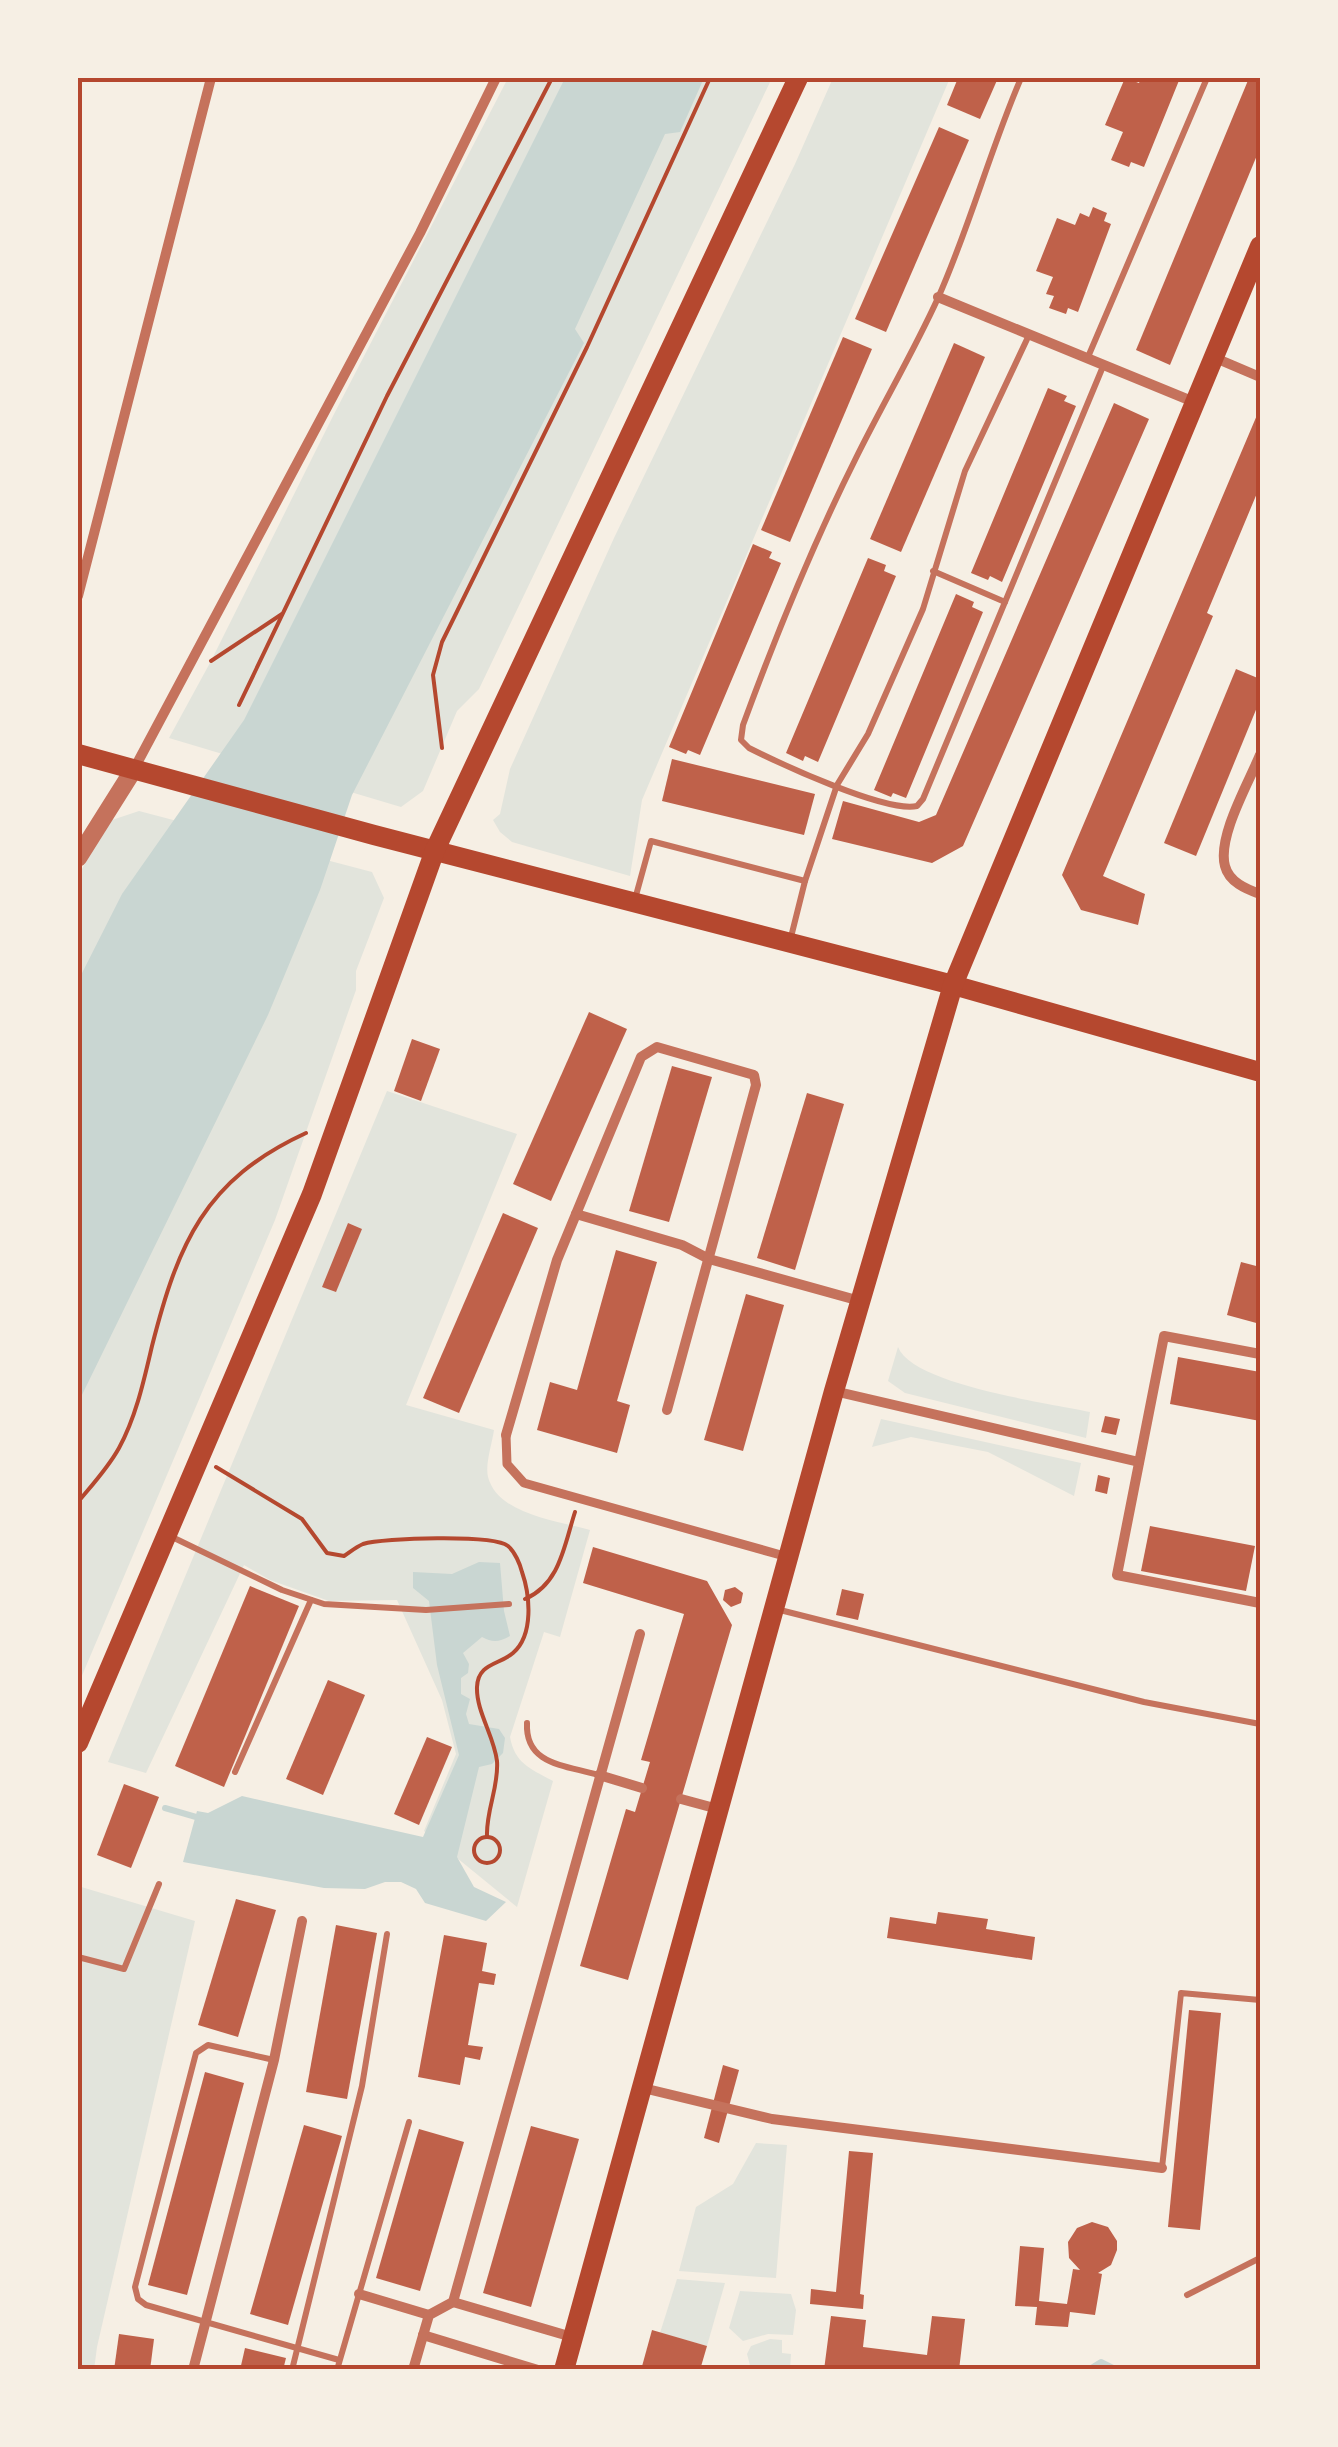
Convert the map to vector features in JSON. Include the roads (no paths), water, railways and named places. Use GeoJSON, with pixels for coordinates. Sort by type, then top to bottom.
{"type":"FeatureCollection","features":[{"type":"Feature","properties":{"kind":"main road"},"geometry":{"type":"LineString","coordinates":[[78,1743],[312,1194],[435,850],[798,78]]}},
{"type":"Feature","properties":{"kind":"main road"},"geometry":{"type":"LineString","coordinates":[[564,2370],[834,1391],[952,985],[1260,246]]}},
{"type":"Feature","properties":{"kind":"main road"},"geometry":{"type":"LineString","coordinates":[[78,754],[952,985],[1260,1072]]}},
{"type":"Feature","properties":{"kind":"street"},"geometry":{"type":"LineString","coordinates":[[78,596],[210,78]]}},
{"type":"Feature","properties":{"kind":"street"},"geometry":{"type":"LineString","coordinates":[[78,858],[134,770],[420,233],[496,78]]}},
{"type":"Feature","properties":{"kind":"street"},"geometry":{"type":"LineString","coordinates":[[938,297],[1194,402]]}},
{"type":"Feature","properties":{"kind":"street"},"geometry":{"type":"LineString","coordinates":[[1213,357],[1260,377]]}},
{"type":"Feature","properties":{"kind":"street"},"geometry":{"type":"LineString","coordinates":[[1260,755],[1232,821],[1224,856],[1225,868],[1235,882],[1260,894]]}},
{"type":"Feature","properties":{"kind":"street"},"geometry":{"type":"LineString","coordinates":[[667,1410],[756,1085],[754,1075],[657,1048],[641,1057],[557,1260],[506,1435],[507,1464],[524,1482],[788,1557]]}},
{"type":"Feature","properties":{"kind":"street"},"geometry":{"type":"LineString","coordinates":[[576,1214],[682,1245],[709,1259],[861,1301]]}},
{"type":"Feature","properties":{"kind":"street"},"geometry":{"type":"LineString","coordinates":[[1260,1354],[1164,1336],[1116,1575],[1260,1603]]}},
{"type":"Feature","properties":{"kind":"street"},"geometry":{"type":"LineString","coordinates":[[834,1391],[1139,1462]]}},
{"type":"Feature","properties":{"kind":"street"},"geometry":{"type":"LineString","coordinates":[[454,2302],[640,1634]]}},
{"type":"Feature","properties":{"kind":"street"},"geometry":{"type":"LineString","coordinates":[[600,1775],[642,1788]]}},
{"type":"Feature","properties":{"kind":"street"},"geometry":{"type":"LineString","coordinates":[[681,1799],[718,1810]]}},
{"type":"Feature","properties":{"kind":"street"},"geometry":{"type":"LineString","coordinates":[[193,2370],[274,2060],[302,1921]]}},
{"type":"Feature","properties":{"kind":"street"},"geometry":{"type":"LineString","coordinates":[[643,2088],[772,2119],[1162,2168]]}},
{"type":"Feature","properties":{"kind":"street"},"geometry":{"type":"LineString","coordinates":[[359,2294],[429,2315],[454,2302],[573,2337]]}},
{"type":"Feature","properties":{"kind":"street"},"geometry":{"type":"LineString","coordinates":[[413,2370],[429,2315]]}},
{"type":"Feature","properties":{"kind":"street"},"geometry":{"type":"LineString","coordinates":[[423,2334],[538,2370]]}},
{"type":"Feature","properties":{"kind":"lane"},"geometry":{"type":"LineString","coordinates":[[1021,78],[1003,120],[978,202],[938,297],[855,460],[782,618],[743,725],[742,740],[749,748],[838,785],[902,807],[917,806],[1104,364]]}},
{"type":"Feature","properties":{"kind":"lane"},"geometry":{"type":"LineString","coordinates":[[1088,358],[1207,78]]}},
{"type":"Feature","properties":{"kind":"lane"},"geometry":{"type":"LineString","coordinates":[[789,942],[838,785],[868,734],[902,662],[923,609],[964,471],[1030,334]]}},
{"type":"Feature","properties":{"kind":"lane"},"geometry":{"type":"LineString","coordinates":[[933,572],[1005,602]]}},
{"type":"Feature","properties":{"kind":"lane"},"geometry":{"type":"LineString","coordinates":[[634,902],[650,841],[805,881]]}},
{"type":"Feature","properties":{"kind":"lane"},"geometry":{"type":"LineString","coordinates":[[166,1535],[311,1600],[348,1607],[426,1610],[509,1604]]}},
{"type":"Feature","properties":{"kind":"lane"},"geometry":{"type":"LineString","coordinates":[[235,1772],[311,1600]]}},
{"type":"Feature","properties":{"kind":"lane"},"geometry":{"type":"LineString","coordinates":[[774,1608],[1144,1702],[1260,1724]]}},
{"type":"Feature","properties":{"kind":"lane"},"geometry":{"type":"LineString","coordinates":[[527,1722],[528,1746],[536,1755],[600,1775]]}},
{"type":"Feature","properties":{"kind":"lane"},"geometry":{"type":"LineString","coordinates":[[78,1957],[124,1969],[159,1884]]}},
{"type":"Feature","properties":{"kind":"lane"},"geometry":{"type":"LineString","coordinates":[[292,2370],[362,2086],[387,1934]]}},
{"type":"Feature","properties":{"kind":"lane"},"geometry":{"type":"LineString","coordinates":[[1162,2168],[1181,1993],[1260,2000]]}},
{"type":"Feature","properties":{"kind":"lane"},"geometry":{"type":"LineString","coordinates":[[274,2060],[208,2045],[196,2054],[135,2287],[138,2298],[146,2305],[340,2360]]}},
{"type":"Feature","properties":{"kind":"lane"},"geometry":{"type":"LineString","coordinates":[[336,2370],[410,2122]]}},
{"type":"Feature","properties":{"kind":"lane"},"geometry":{"type":"LineString","coordinates":[[1186,2295],[1260,2258]]}},
{"type":"Feature","properties":{"kind":"waterway"},"geometry":{"type":"LineString","coordinates":[[165,1808],[203,1819]]}},
{"type":"Feature","properties":{"kind":"waterway"},"geometry":{"type":"LineString","coordinates":[[1088,2370],[1101,2362],[1117,2370]]}}]}
